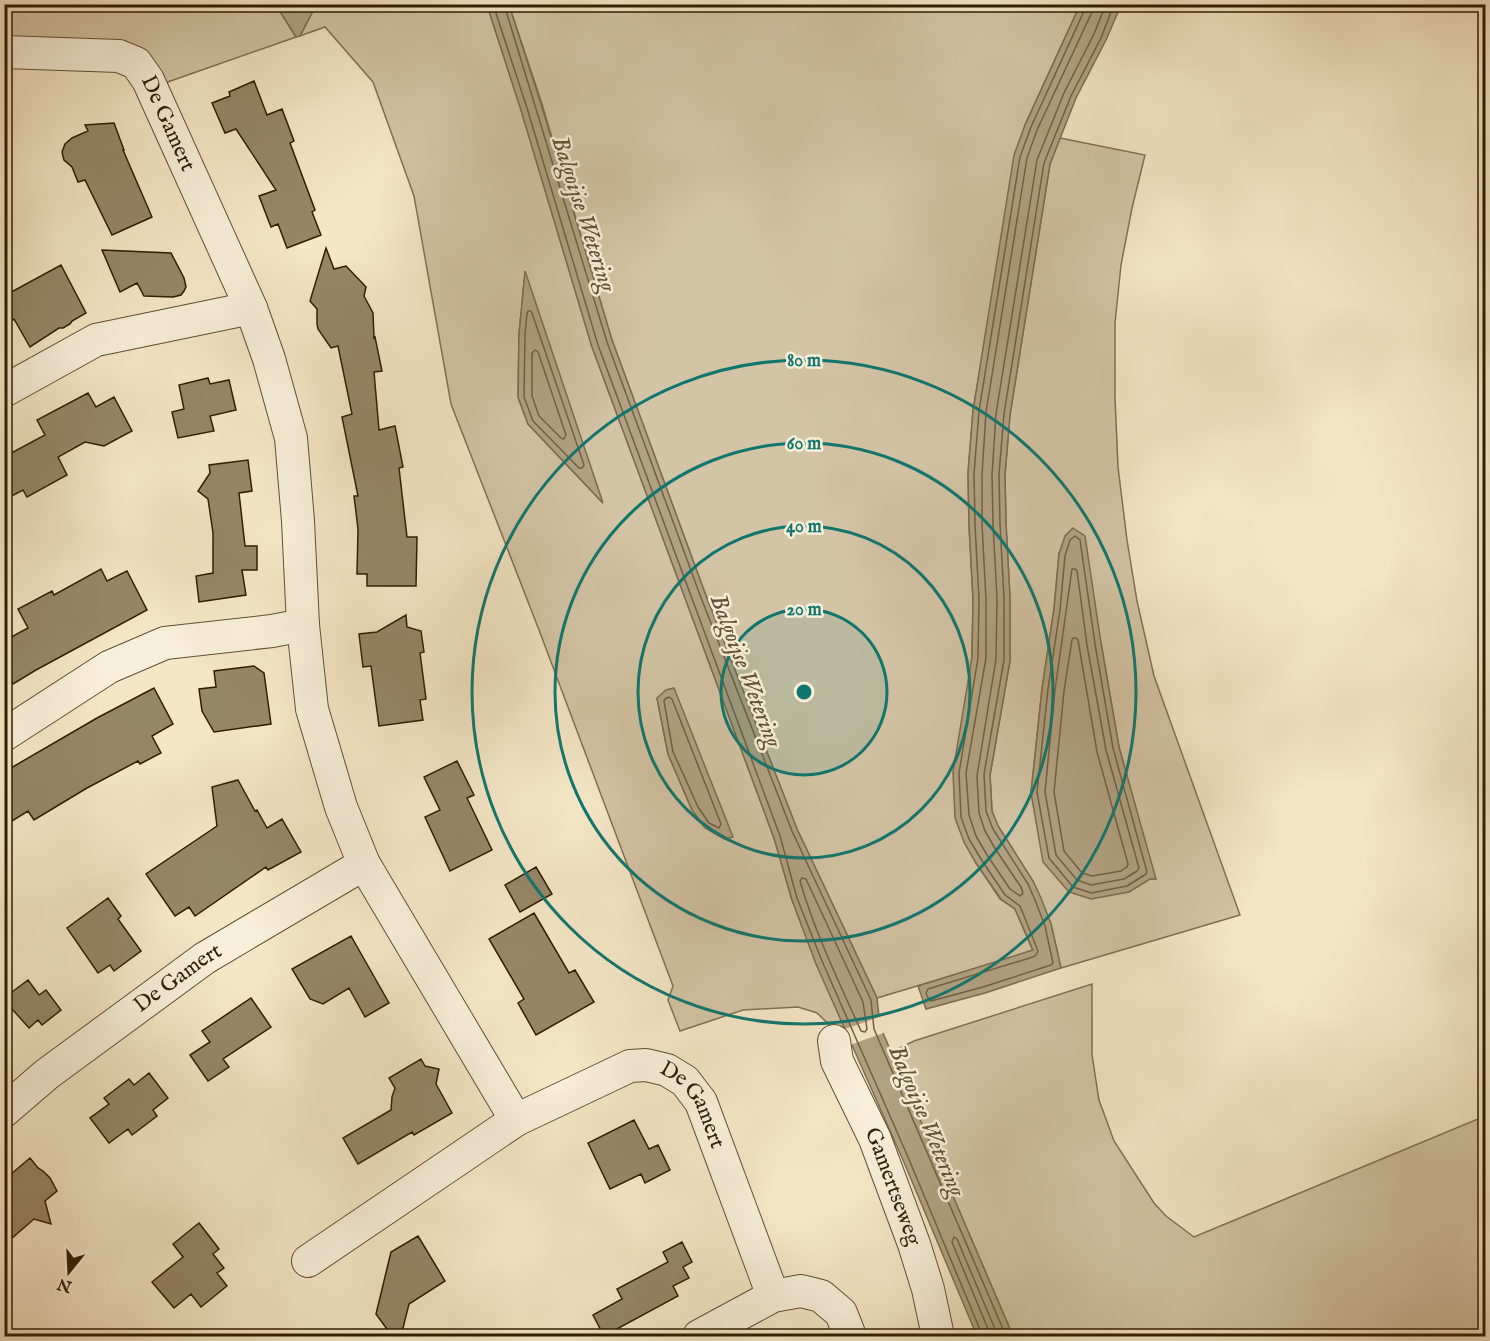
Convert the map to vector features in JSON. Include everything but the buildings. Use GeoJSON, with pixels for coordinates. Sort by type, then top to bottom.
{"type":"FeatureCollection","features":[{"type":"Feature","properties":{"kind":"street","name":"De Gamert"},"geometry":{"type":"LineString","coordinates":[[4,52],[119,56],[136,63],[148,80],[251,308],[269,359],[291,438],[303,626],[312,710],[341,807],[364,864],[516,1120]]}},
{"type":"Feature","properties":{"kind":"street"},"geometry":{"type":"LineString","coordinates":[[4,391],[96,340],[251,308]]}},
{"type":"Feature","properties":{"kind":"street"},"geometry":{"type":"LineString","coordinates":[[4,735],[109,667],[165,643],[303,626]]}},
{"type":"Feature","properties":{"kind":"street","name":"De Gamert"},"geometry":{"type":"LineString","coordinates":[[4,1111],[47,1074],[206,958],[364,864]]}},
{"type":"Feature","properties":{"kind":"street","name":"Gamertseweg"},"geometry":{"type":"LineString","coordinates":[[834,1041],[837,1061],[874,1139],[914,1244],[928,1289],[938,1336]]}},
{"type":"Feature","properties":{"kind":"street","name":"De Gamert"},"geometry":{"type":"LineString","coordinates":[[308,1261],[516,1120],[630,1066],[646,1065],[667,1070],[685,1081],[701,1102],[773,1296]]}},
{"type":"Feature","properties":{"kind":"street"},"geometry":{"type":"LineString","coordinates":[[699,1336],[773,1296],[801,1291],[821,1296],[841,1313],[850,1336]]}},
{"type":"Feature","properties":{"kind":"shaded area"},"geometry":{"type":"Polygon","coordinates":[[[5,4],[276,5],[296,37],[162,84],[154,62],[5,43],[5,4]]]}},
{"type":"Feature","properties":{"kind":"shaded area"},"geometry":{"type":"Polygon","coordinates":[[[316,5],[487,5],[592,347],[774,838],[792,900],[849,1037],[843,1038],[817,1013],[798,1007],[743,1010],[680,1031],[668,1000],[673,986],[451,404],[414,196],[373,82],[325,27],[300,36],[316,5]],[[525,273],[519,334],[518,397],[528,424],[602,502],[602,501],[525,273]],[[657,698],[668,754],[692,810],[657,698]]]}},
{"type":"Feature","properties":{"kind":"shaded area"},"geometry":{"type":"Polygon","coordinates":[[[509,5],[1080,5],[1025,125],[992,296],[973,411],[968,473],[973,599],[972,657],[965,707],[964,842],[1000,899],[1015,909],[1033,951],[877,998],[797,829],[705,593],[612,340],[542,104],[509,5]]]}},
{"type":"Feature","properties":{"kind":"shaded area"},"geometry":{"type":"Polygon","coordinates":[[[1060,138],[1145,155],[1121,265],[1115,323],[1118,467],[1127,540],[1137,601],[1154,676],[1240,915],[1061,968],[1051,924],[1033,881],[998,826],[992,811],[990,775],[1010,661],[1005,475],[1010,415],[1050,164],[1060,138]],[[1059,554],[1031,793],[1150,879],[1155,879],[1119,747],[1101,643],[1059,554]]]}},
{"type":"Feature","properties":{"kind":"shaded area"},"geometry":{"type":"Polygon","coordinates":[[[1092,984],[1092,1055],[1099,1100],[1114,1141],[1154,1203],[1166,1216],[1194,1237],[1485,1116],[1485,1336],[1013,1336],[891,1052],[914,1041],[1092,984]]]}},
{"type":"Feature","properties":{"kind":"water"},"geometry":{"type":"Polygon","coordinates":[[[276,5],[316,5],[300,36],[296,37],[276,5]]]}},
{"type":"Feature","properties":{"kind":"water"},"geometry":{"type":"Polygon","coordinates":[[[487,5],[509,5],[612,340],[705,593],[797,829],[877,998],[880,1026],[1013,1336],[977,1336],[903,1160],[816,964],[792,900],[774,838],[592,347],[487,5]]]}},
{"type":"Feature","properties":{"kind":"water"},"geometry":{"type":"Polygon","coordinates":[[[1080,5],[1121,5],[1076,98],[1050,164],[1010,415],[1005,475],[1010,661],[990,775],[992,811],[998,826],[1033,881],[1041,898],[1051,924],[1061,968],[985,993],[926,1009],[918,986],[1033,950],[1015,909],[1001,899],[964,842],[955,818],[953,772],[972,657],[973,599],[968,473],[973,411],[1014,155],[1025,125],[1080,5]]]}},
{"type":"Feature","properties":{"kind":"water"},"geometry":{"type":"Polygon","coordinates":[[[525,271],[603,503],[528,424],[518,397],[519,334],[525,271]]]}},
{"type":"Feature","properties":{"kind":"water"},"geometry":{"type":"Polygon","coordinates":[[[1073,528],[1085,536],[1119,747],[1156,879],[1150,879],[1129,892],[1091,899],[1069,892],[1043,862],[1031,793],[1059,554],[1065,536],[1073,528]]]}},
{"type":"Feature","properties":{"kind":"water"},"geometry":{"type":"Polygon","coordinates":[[[674,688],[733,837],[724,839],[705,828],[692,810],[668,754],[657,698],[666,690],[674,688]]]}},
{"type":"Feature","properties":{"kind":"pier"},"geometry":{"type":"Polygon","coordinates":[[[882,1016],[886,1032],[850,1045],[845,1029],[882,1016]]]}},
{"type":"Feature","properties":{"kind":"water label","name":"Balgoijse Wetering"},"geometry":{"type":"Point","coordinates":[583,214]}},
{"type":"Feature","properties":{"kind":"water label","name":"Balgoijse Wetering"},"geometry":{"type":"Point","coordinates":[745,671]}},
{"type":"Feature","properties":{"kind":"water label","name":"Balgoijse Wetering"},"geometry":{"type":"Point","coordinates":[926,1121]}}]}
